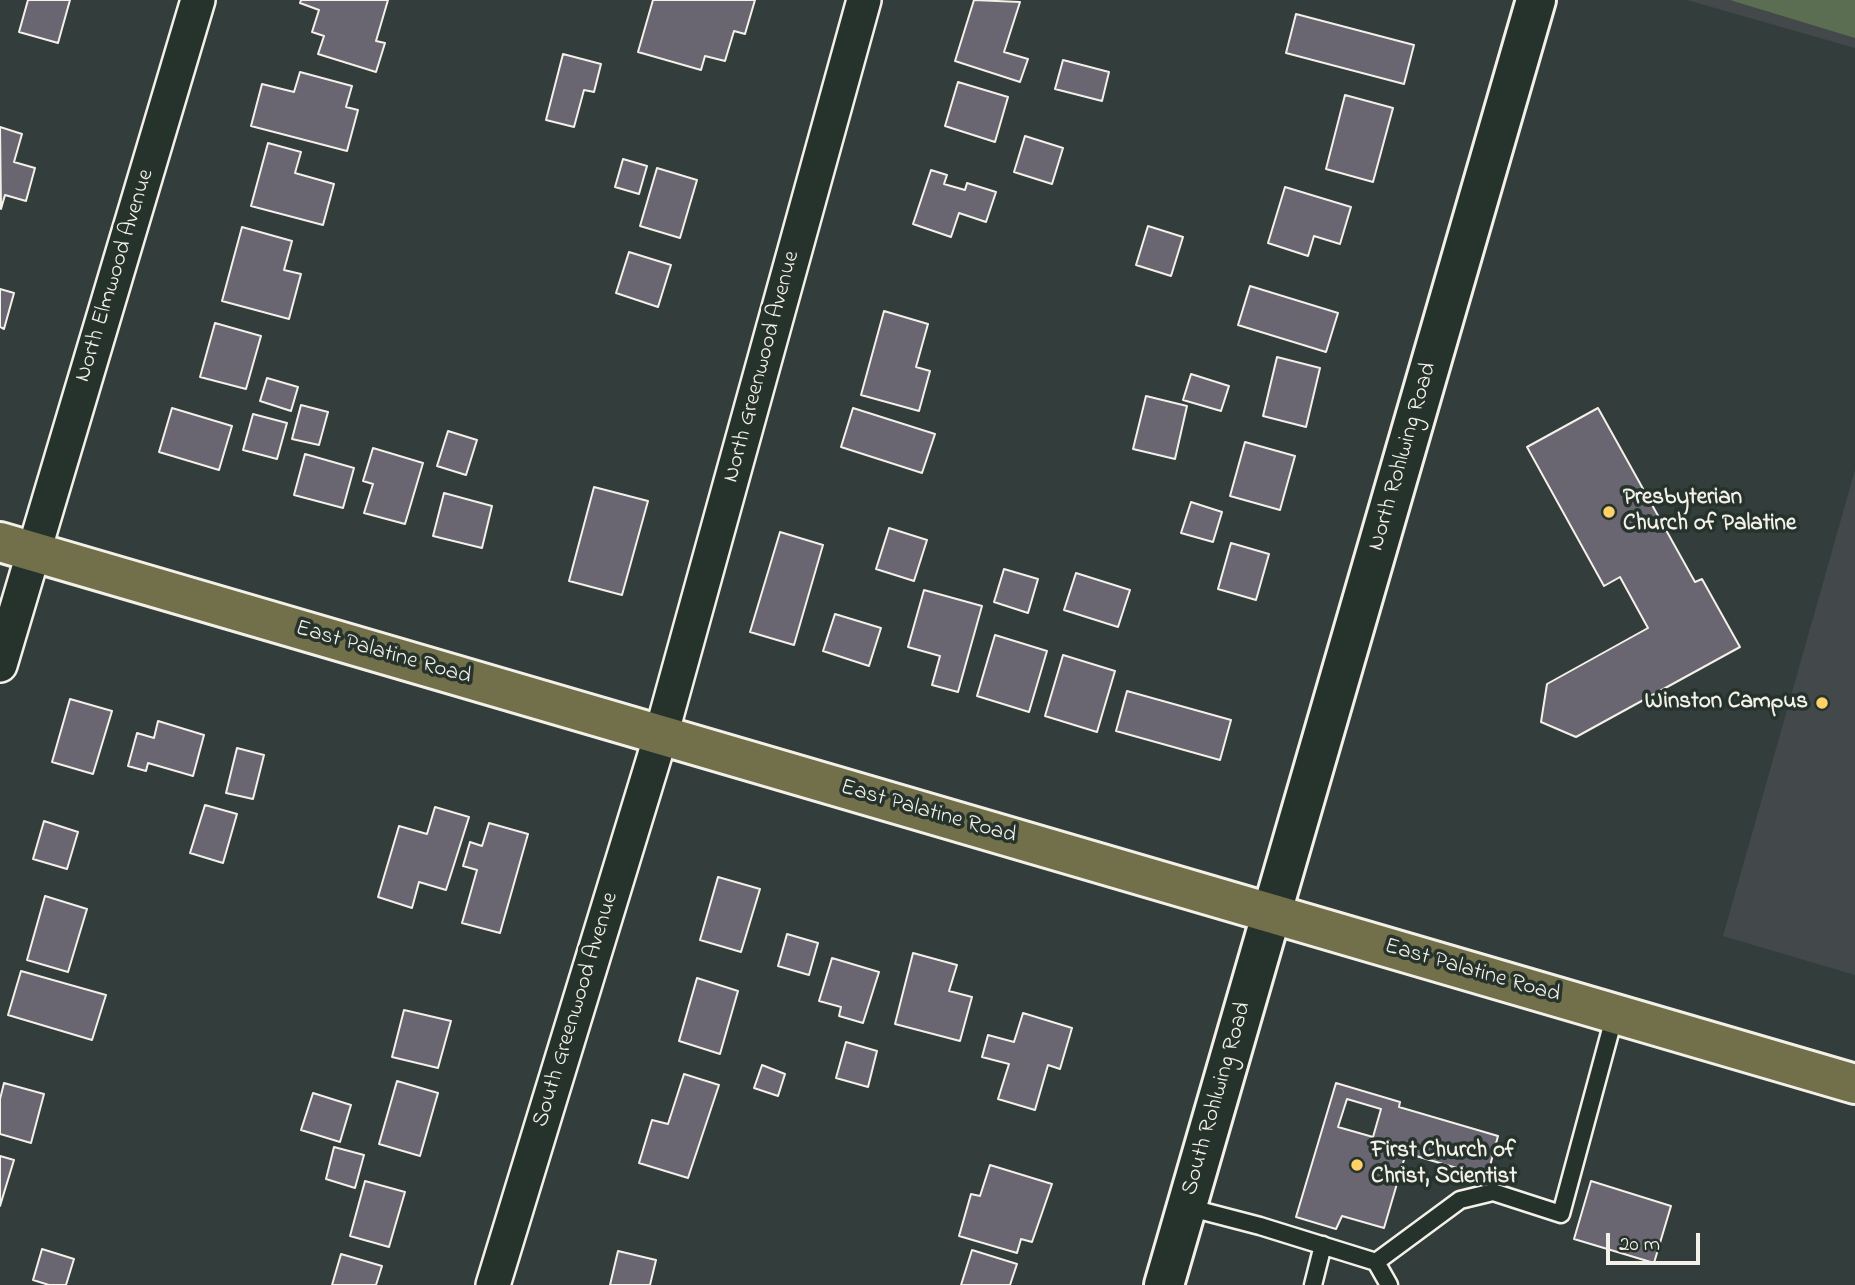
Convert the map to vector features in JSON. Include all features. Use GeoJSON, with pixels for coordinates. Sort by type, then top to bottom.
{"type":"FeatureCollection","features":[{"type":"Feature","properties":{"kind":"main road","name":"East Palatine Road"},"geometry":{"type":"LineString","coordinates":[[17,547],[1855,1084]]}},
{"type":"Feature","properties":{"kind":"street","name":"North Elmwood Avenue"},"geometry":{"type":"LineString","coordinates":[[0,665],[17,547],[198,0]]}},
{"type":"Feature","properties":{"kind":"street","name":"North Greenwood Avenue"},"geometry":{"type":"LineString","coordinates":[[661,735],[864,0]]}},
{"type":"Feature","properties":{"kind":"street","name":"North Rohlwing Road"},"geometry":{"type":"LineString","coordinates":[[1272,914],[1528,2]]}},
{"type":"Feature","properties":{"kind":"street","name":"South Greenwood Avenue"},"geometry":{"type":"LineString","coordinates":[[493,1285],[661,735]]}},
{"type":"Feature","properties":{"kind":"street","name":"South Rohlwing Road"},"geometry":{"type":"LineString","coordinates":[[1164,1285],[1272,914]]}},
{"type":"Feature","properties":{"kind":"lane"},"geometry":{"type":"LineString","coordinates":[[1376,1262],[1460,1200],[1493,1192],[1561,1214],[1615,1014]]}},
{"type":"Feature","properties":{"kind":"lane"},"geometry":{"type":"LineString","coordinates":[[1187,1208],[1376,1262],[1389,1285]]}},
{"type":"Feature","properties":{"kind":"lane"},"geometry":{"type":"LineString","coordinates":[[1313,1285],[1323,1245]]}},
{"type":"Feature","properties":{"kind":"shaded area"},"geometry":{"type":"Polygon","coordinates":[[[1687,0],[1855,0],[1855,48],[1687,0]]]}},
{"type":"Feature","properties":{"kind":"shaded area","name":"Winston Campus"},"geometry":{"type":"Polygon","coordinates":[[[1855,470],[1855,975],[1723,936],[1855,470]]]}},
{"type":"Feature","properties":{"kind":"green space"},"geometry":{"type":"Polygon","coordinates":[[[1730,0],[1855,0],[1855,38],[1730,0]]]}},
{"type":"Feature","properties":{"kind":"building"},"geometry":{"type":"Polygon","coordinates":[[[28,0],[70,0],[58,43],[19,32],[28,0]]]}},
{"type":"Feature","properties":{"kind":"building"},"geometry":{"type":"Polygon","coordinates":[[[301,0],[388,0],[376,41],[385,43],[376,72],[318,54],[324,36],[312,32],[319,10],[300,3],[301,0]]]}},
{"type":"Feature","properties":{"kind":"building"},"geometry":{"type":"Polygon","coordinates":[[[653,0],[755,0],[745,34],[734,31],[725,61],[705,56],[701,70],[638,52],[653,0]]]}},
{"type":"Feature","properties":{"kind":"building"},"geometry":{"type":"Polygon","coordinates":[[[974,0],[1020,2],[1004,52],[1028,59],[1020,82],[955,61],[974,0]]]}},
{"type":"Feature","properties":{"kind":"building"},"geometry":{"type":"Polygon","coordinates":[[[1296,14],[1414,45],[1404,84],[1286,53],[1296,14]]]}},
{"type":"Feature","properties":{"kind":"building"},"geometry":{"type":"Polygon","coordinates":[[[563,54],[601,64],[594,92],[584,90],[574,127],[546,120],[563,54]]]}},
{"type":"Feature","properties":{"kind":"building"},"geometry":{"type":"Polygon","coordinates":[[[1063,60],[1109,72],[1102,101],[1055,89],[1063,60]]]}},
{"type":"Feature","properties":{"kind":"building"},"geometry":{"type":"Polygon","coordinates":[[[300,72],[352,86],[346,107],[358,110],[347,151],[251,126],[262,84],[294,92],[300,72]]]}},
{"type":"Feature","properties":{"kind":"building"},"geometry":{"type":"Polygon","coordinates":[[[958,82],[1008,97],[995,142],[945,126],[958,82]]]}},
{"type":"Feature","properties":{"kind":"building"},"geometry":{"type":"Polygon","coordinates":[[[1345,95],[1393,108],[1373,182],[1326,169],[1345,95]]]}},
{"type":"Feature","properties":{"kind":"building"},"geometry":{"type":"Polygon","coordinates":[[[0,127],[22,134],[14,162],[35,168],[26,201],[5,195],[1,209],[0,127]]]}},
{"type":"Feature","properties":{"kind":"building"},"geometry":{"type":"Polygon","coordinates":[[[1025,136],[1063,148],[1052,184],[1014,172],[1025,136]]]}},
{"type":"Feature","properties":{"kind":"building"},"geometry":{"type":"Polygon","coordinates":[[[268,143],[301,152],[295,173],[334,184],[323,225],[251,206],[268,143]]]}},
{"type":"Feature","properties":{"kind":"building"},"geometry":{"type":"Polygon","coordinates":[[[623,159],[647,166],[639,194],[615,187],[623,159]]]}},
{"type":"Feature","properties":{"kind":"building"},"geometry":{"type":"Polygon","coordinates":[[[657,168],[697,180],[680,238],[640,226],[657,168]]]}},
{"type":"Feature","properties":{"kind":"building"},"geometry":{"type":"Polygon","coordinates":[[[931,170],[947,175],[944,184],[965,190],[967,183],[996,192],[986,222],[959,213],[951,237],[913,224],[931,170]]]}},
{"type":"Feature","properties":{"kind":"building"},"geometry":{"type":"Polygon","coordinates":[[[1285,187],[1351,207],[1340,244],[1314,236],[1308,256],[1268,243],[1285,187]]]}},
{"type":"Feature","properties":{"kind":"building"},"geometry":{"type":"Polygon","coordinates":[[[1148,226],[1183,237],[1171,276],[1136,265],[1148,226]]]}},
{"type":"Feature","properties":{"kind":"building"},"geometry":{"type":"Polygon","coordinates":[[[242,227],[292,241],[284,270],[301,274],[289,319],[222,301],[242,227]]]}},
{"type":"Feature","properties":{"kind":"building"},"geometry":{"type":"Polygon","coordinates":[[[629,252],[671,265],[658,307],[616,293],[629,252]]]}},
{"type":"Feature","properties":{"kind":"building"},"geometry":{"type":"Polygon","coordinates":[[[1250,286],[1338,313],[1326,352],[1238,325],[1250,286]]]}},
{"type":"Feature","properties":{"kind":"building"},"geometry":{"type":"Polygon","coordinates":[[[0,289],[14,293],[4,329],[0,327],[0,289]]]}},
{"type":"Feature","properties":{"kind":"building"},"geometry":{"type":"Polygon","coordinates":[[[884,311],[928,324],[916,367],[930,371],[919,411],[861,395],[884,311]]]}},
{"type":"Feature","properties":{"kind":"building"},"geometry":{"type":"Polygon","coordinates":[[[215,323],[261,336],[246,389],[200,377],[215,323]]]}},
{"type":"Feature","properties":{"kind":"building"},"geometry":{"type":"Polygon","coordinates":[[[1277,357],[1320,368],[1306,427],[1263,416],[1277,357]]]}},
{"type":"Feature","properties":{"kind":"building"},"geometry":{"type":"Polygon","coordinates":[[[1191,374],[1229,386],[1221,411],[1183,400],[1191,374]]]}},
{"type":"Feature","properties":{"kind":"building"},"geometry":{"type":"Polygon","coordinates":[[[267,378],[298,387],[291,411],[260,401],[267,378]]]}},
{"type":"Feature","properties":{"kind":"building"},"geometry":{"type":"Polygon","coordinates":[[[1146,396],[1187,406],[1175,459],[1133,449],[1146,396]]]}},
{"type":"Feature","properties":{"kind":"building"},"geometry":{"type":"Polygon","coordinates":[[[301,405],[328,412],[319,445],[292,439],[301,405]]]}},
{"type":"Feature","properties":{"kind":"building"},"geometry":{"type":"Polygon","coordinates":[[[172,408],[232,426],[219,470],[159,452],[172,408]]]}},
{"type":"Feature","properties":{"kind":"building"},"geometry":{"type":"Polygon","coordinates":[[[853,408],[935,434],[922,473],[841,447],[853,408]]]}},
{"type":"Feature","properties":{"kind":"building","name":"Presbyterian Church of Palatine"},"geometry":{"type":"Polygon","coordinates":[[[1598,408],[1695,582],[1702,579],[1740,647],[1576,737],[1541,722],[1547,684],[1648,628],[1620,577],[1604,586],[1527,447],[1598,408]]]}},
{"type":"Feature","properties":{"kind":"building"},"geometry":{"type":"Polygon","coordinates":[[[253,414],[287,423],[277,459],[243,450],[253,414]]]}},
{"type":"Feature","properties":{"kind":"building"},"geometry":{"type":"Polygon","coordinates":[[[448,431],[477,440],[466,475],[437,466],[448,431]]]}},
{"type":"Feature","properties":{"kind":"building"},"geometry":{"type":"Polygon","coordinates":[[[1245,442],[1295,456],[1280,510],[1230,496],[1245,442]]]}},
{"type":"Feature","properties":{"kind":"building"},"geometry":{"type":"Polygon","coordinates":[[[373,448],[423,463],[405,524],[364,513],[373,484],[363,481],[373,448]]]}},
{"type":"Feature","properties":{"kind":"building"},"geometry":{"type":"Polygon","coordinates":[[[305,454],[354,468],[343,508],[294,495],[305,454]]]}},
{"type":"Feature","properties":{"kind":"building"},"geometry":{"type":"Polygon","coordinates":[[[594,487],[648,501],[622,595],[569,581],[594,487]]]}},
{"type":"Feature","properties":{"kind":"building"},"geometry":{"type":"Polygon","coordinates":[[[444,493],[492,506],[482,548],[433,536],[444,493]]]}},
{"type":"Feature","properties":{"kind":"building"},"geometry":{"type":"Polygon","coordinates":[[[1191,502],[1222,512],[1213,542],[1181,533],[1191,502]]]}},
{"type":"Feature","properties":{"kind":"building"},"geometry":{"type":"Polygon","coordinates":[[[889,528],[927,540],[914,581],[876,569],[889,528]]]}},
{"type":"Feature","properties":{"kind":"building"},"geometry":{"type":"Polygon","coordinates":[[[780,532],[823,545],[794,645],[750,632],[780,532]]]}},
{"type":"Feature","properties":{"kind":"building"},"geometry":{"type":"Polygon","coordinates":[[[1231,543],[1269,554],[1256,600],[1218,589],[1231,543]]]}},
{"type":"Feature","properties":{"kind":"building"},"geometry":{"type":"Polygon","coordinates":[[[1004,569],[1038,579],[1028,613],[994,602],[1004,569]]]}},
{"type":"Feature","properties":{"kind":"building"},"geometry":{"type":"Polygon","coordinates":[[[1076,573],[1130,590],[1118,627],[1064,610],[1076,573]]]}},
{"type":"Feature","properties":{"kind":"building"},"geometry":{"type":"Polygon","coordinates":[[[924,590],[982,606],[958,692],[932,685],[940,656],[908,647],[924,590]]]}},
{"type":"Feature","properties":{"kind":"building"},"geometry":{"type":"Polygon","coordinates":[[[835,614],[881,628],[869,666],[823,651],[835,614]]]}},
{"type":"Feature","properties":{"kind":"building"},"geometry":{"type":"Polygon","coordinates":[[[995,635],[1047,651],[1029,712],[977,696],[995,635]]]}},
{"type":"Feature","properties":{"kind":"building"},"geometry":{"type":"Polygon","coordinates":[[[1063,655],[1115,671],[1097,732],[1045,716],[1063,655]]]}},
{"type":"Feature","properties":{"kind":"building"},"geometry":{"type":"Polygon","coordinates":[[[1127,691],[1231,720],[1220,760],[1116,731],[1127,691]]]}},
{"type":"Feature","properties":{"kind":"building"},"geometry":{"type":"Polygon","coordinates":[[[70,699],[112,711],[93,774],[52,762],[70,699]]]}},
{"type":"Feature","properties":{"kind":"building"},"geometry":{"type":"Polygon","coordinates":[[[158,721],[204,735],[193,776],[148,763],[146,771],[128,766],[137,733],[154,738],[158,721]]]}},
{"type":"Feature","properties":{"kind":"building"},"geometry":{"type":"Polygon","coordinates":[[[237,748],[264,755],[253,799],[226,793],[237,748]]]}},
{"type":"Feature","properties":{"kind":"building"},"geometry":{"type":"Polygon","coordinates":[[[205,805],[237,814],[223,863],[190,853],[205,805]]]}},
{"type":"Feature","properties":{"kind":"building"},"geometry":{"type":"Polygon","coordinates":[[[435,807],[469,817],[446,890],[419,882],[412,908],[378,897],[399,826],[427,834],[435,807]]]}},
{"type":"Feature","properties":{"kind":"building"},"geometry":{"type":"Polygon","coordinates":[[[44,821],[78,832],[67,869],[33,859],[44,821]]]}},
{"type":"Feature","properties":{"kind":"building"},"geometry":{"type":"Polygon","coordinates":[[[489,823],[528,834],[500,933],[462,923],[477,870],[463,866],[470,842],[482,846],[489,823]]]}},
{"type":"Feature","properties":{"kind":"building"},"geometry":{"type":"Polygon","coordinates":[[[718,877],[760,889],[741,952],[700,940],[718,877]]]}},
{"type":"Feature","properties":{"kind":"building"},"geometry":{"type":"Polygon","coordinates":[[[45,896],[87,909],[68,972],[27,960],[45,896]]]}},
{"type":"Feature","properties":{"kind":"building"},"geometry":{"type":"Polygon","coordinates":[[[787,934],[818,943],[809,975],[778,966],[787,934]]]}},
{"type":"Feature","properties":{"kind":"building"},"geometry":{"type":"Polygon","coordinates":[[[913,953],[957,965],[949,991],[972,997],[960,1041],[895,1024],[913,953]]]}},
{"type":"Feature","properties":{"kind":"building"},"geometry":{"type":"Polygon","coordinates":[[[832,958],[879,972],[863,1023],[839,1016],[841,1007],[819,1001],[832,958]]]}},
{"type":"Feature","properties":{"kind":"building"},"geometry":{"type":"Polygon","coordinates":[[[21,971],[106,995],[92,1040],[8,1015],[21,971]]]}},
{"type":"Feature","properties":{"kind":"building"},"geometry":{"type":"Polygon","coordinates":[[[697,978],[738,991],[720,1054],[679,1041],[697,978]]]}},
{"type":"Feature","properties":{"kind":"building"},"geometry":{"type":"Polygon","coordinates":[[[404,1010],[451,1021],[438,1068],[392,1057],[404,1010]]]}},
{"type":"Feature","properties":{"kind":"building"},"geometry":{"type":"Polygon","coordinates":[[[1023,1013],[1072,1028],[1060,1069],[1048,1065],[1035,1110],[998,1099],[1009,1064],[982,1057],[988,1035],[1014,1042],[1023,1013]]]}},
{"type":"Feature","properties":{"kind":"building"},"geometry":{"type":"Polygon","coordinates":[[[846,1042],[877,1051],[868,1087],[836,1078],[846,1042]]]}},
{"type":"Feature","properties":{"kind":"building"},"geometry":{"type":"Polygon","coordinates":[[[762,1065],[785,1074],[778,1096],[754,1088],[762,1065]]]}},
{"type":"Feature","properties":{"kind":"building"},"geometry":{"type":"Polygon","coordinates":[[[684,1074],[719,1085],[688,1178],[639,1163],[652,1120],[668,1124],[684,1074]]]}},
{"type":"Feature","properties":{"kind":"building"},"geometry":{"type":"Polygon","coordinates":[[[397,1081],[438,1093],[420,1156],[379,1144],[397,1081]]]}},
{"type":"Feature","properties":{"kind":"building"},"geometry":{"type":"Polygon","coordinates":[[[4,1083],[44,1094],[31,1143],[0,1134],[0,1099],[4,1083]]]}},
{"type":"Feature","properties":{"kind":"building","name":"First Church of Christ, Scientist"},"geometry":{"type":"Polygon","coordinates":[[[1336,1083],[1400,1102],[1399,1107],[1498,1136],[1487,1177],[1406,1153],[1384,1228],[1342,1216],[1336,1229],[1296,1217],[1336,1083]],[[1347,1099],[1338,1127],[1373,1137],[1381,1109],[1347,1099]]]}},
{"type":"Feature","properties":{"kind":"building"},"geometry":{"type":"Polygon","coordinates":[[[313,1093],[351,1105],[340,1142],[301,1130],[313,1093]]]}},
{"type":"Feature","properties":{"kind":"building"},"geometry":{"type":"Polygon","coordinates":[[[334,1147],[364,1155],[355,1188],[326,1179],[334,1147]]]}},
{"type":"Feature","properties":{"kind":"building"},"geometry":{"type":"Polygon","coordinates":[[[0,1156],[14,1160],[0,1206],[0,1156]]]}},
{"type":"Feature","properties":{"kind":"building"},"geometry":{"type":"Polygon","coordinates":[[[990,1165],[1052,1184],[1032,1242],[1021,1239],[1017,1253],[959,1236],[971,1194],[980,1196],[990,1165]]]}},
{"type":"Feature","properties":{"kind":"building"},"geometry":{"type":"Polygon","coordinates":[[[365,1181],[405,1192],[389,1247],[350,1236],[365,1181]]]}},
{"type":"Feature","properties":{"kind":"building"},"geometry":{"type":"Polygon","coordinates":[[[1591,1181],[1671,1206],[1654,1263],[1574,1239],[1591,1181]]]}},
{"type":"Feature","properties":{"kind":"building"},"geometry":{"type":"Polygon","coordinates":[[[42,1249],[74,1259],[66,1285],[49,1285],[33,1280],[42,1249]]]}},
{"type":"Feature","properties":{"kind":"building"},"geometry":{"type":"Polygon","coordinates":[[[972,1250],[1017,1264],[1010,1285],[961,1285],[972,1250]]]}},
{"type":"Feature","properties":{"kind":"building"},"geometry":{"type":"Polygon","coordinates":[[[618,1251],[656,1260],[650,1285],[610,1285],[618,1251]]]}},
{"type":"Feature","properties":{"kind":"building"},"geometry":{"type":"Polygon","coordinates":[[[341,1254],[382,1266],[376,1285],[332,1285],[341,1254]]]}},
{"type":"Feature","properties":{"kind":"place","name":"Presbyterian Church of Palatine"},"geometry":{"type":"Point","coordinates":[1609,512]}},
{"type":"Feature","properties":{"kind":"place","name":"Winston Campus"},"geometry":{"type":"Point","coordinates":[1822,703]}},
{"type":"Feature","properties":{"kind":"place","name":"First Church of Christ, Scientist"},"geometry":{"type":"Point","coordinates":[1357,1165]}}]}
